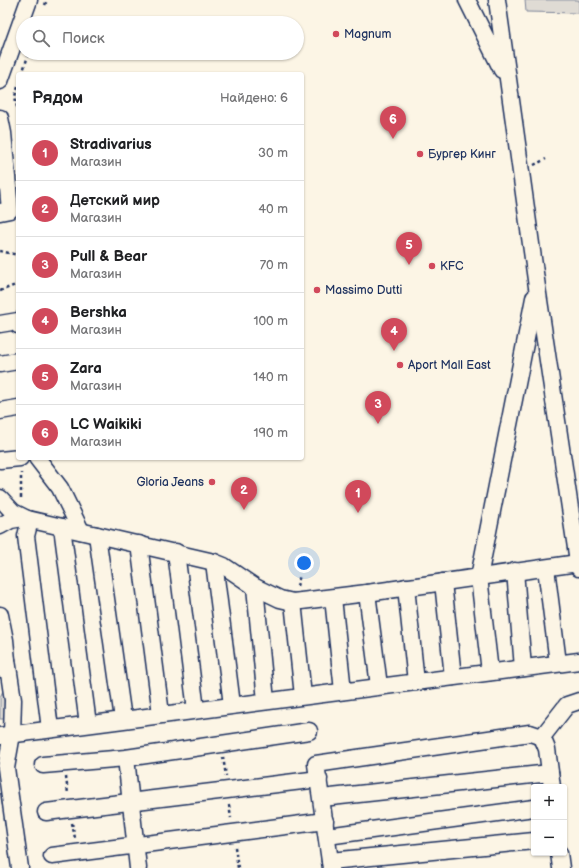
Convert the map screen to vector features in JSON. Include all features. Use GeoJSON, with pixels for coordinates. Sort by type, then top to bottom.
{"type":"FeatureCollection","features":[{"type":"Feature","properties":{"kind":"lane"},"geometry":{"type":"LineString","coordinates":[[23,16],[29,0]]}},
{"type":"Feature","properties":{"kind":"lane"},"geometry":{"type":"LineString","coordinates":[[467,0],[508,81]]}},
{"type":"Feature","properties":{"kind":"lane"},"geometry":{"type":"LineString","coordinates":[[0,525],[11,520],[23,518],[176,552],[224,566],[255,587],[280,599],[293,602],[333,598],[515,571],[579,565],[536,287],[497,0]]}},
{"type":"Feature","properties":{"kind":"lane"},"geometry":{"type":"LineString","coordinates":[[0,81],[16,36]]}},
{"type":"Feature","properties":{"kind":"lane"},"geometry":{"type":"LineString","coordinates":[[0,212],[10,210],[3,168],[1,128]]}},
{"type":"Feature","properties":{"kind":"lane"},"geometry":{"type":"LineString","coordinates":[[490,672],[479,577],[536,287]]}},
{"type":"Feature","properties":{"kind":"lane"},"geometry":{"type":"LineString","coordinates":[[0,324],[16,321]]}},
{"type":"Feature","properties":{"kind":"lane"},"geometry":{"type":"LineString","coordinates":[[0,364],[16,361]]}},
{"type":"Feature","properties":{"kind":"lane"},"geometry":{"type":"LineString","coordinates":[[0,411],[16,408]]}},
{"type":"Feature","properties":{"kind":"lane"},"geometry":{"type":"LineString","coordinates":[[0,460],[21,464]]}},
{"type":"Feature","properties":{"kind":"lane"},"geometry":{"type":"LineString","coordinates":[[39,460],[60,488],[81,532]]}},
{"type":"Feature","properties":{"kind":"lane"},"geometry":{"type":"LineString","coordinates":[[0,498],[13,512],[30,520]]}},
{"type":"Feature","properties":{"kind":"lane"},"geometry":{"type":"LineString","coordinates":[[0,498],[3,504],[4,512],[0,525]]}},
{"type":"Feature","properties":{"kind":"lane"},"geometry":{"type":"LineString","coordinates":[[30,520],[26,536],[50,729]]}},
{"type":"Feature","properties":{"kind":"lane"},"geometry":{"type":"LineString","coordinates":[[62,527],[88,724]]}},
{"type":"Feature","properties":{"kind":"lane"},"geometry":{"type":"LineString","coordinates":[[97,535],[123,719]]}},
{"type":"Feature","properties":{"kind":"lane"},"geometry":{"type":"LineString","coordinates":[[139,544],[160,714]]}},
{"type":"Feature","properties":{"kind":"lane"},"geometry":{"type":"LineString","coordinates":[[176,552],[196,710]]}},
{"type":"Feature","properties":{"kind":"lane"},"geometry":{"type":"LineString","coordinates":[[214,562],[232,705]]}},
{"type":"Feature","properties":{"kind":"lane"},"geometry":{"type":"LineString","coordinates":[[546,568],[558,664]]}},
{"type":"Feature","properties":{"kind":"lane"},"geometry":{"type":"LineString","coordinates":[[515,571],[523,668]]}},
{"type":"Feature","properties":{"kind":"lane"},"geometry":{"type":"LineString","coordinates":[[443,582],[453,677]]}},
{"type":"Feature","properties":{"kind":"lane"},"geometry":{"type":"LineString","coordinates":[[255,587],[266,701]]}},
{"type":"Feature","properties":{"kind":"lane"},"geometry":{"type":"LineString","coordinates":[[406,587],[416,682]]}},
{"type":"Feature","properties":{"kind":"lane"},"geometry":{"type":"LineString","coordinates":[[367,593],[379,686]]}},
{"type":"Feature","properties":{"kind":"lane"},"geometry":{"type":"LineString","coordinates":[[333,598],[343,691]]}},
{"type":"Feature","properties":{"kind":"lane"},"geometry":{"type":"LineString","coordinates":[[293,602],[303,696]]}},
{"type":"Feature","properties":{"kind":"lane"},"geometry":{"type":"LineString","coordinates":[[0,615],[5,640],[4,666],[13,700],[6,735],[6,768],[20,868]]}},
{"type":"Feature","properties":{"kind":"lane"},"geometry":{"type":"LineString","coordinates":[[6,735],[579,661]]}},
{"type":"Feature","properties":{"kind":"lane"},"geometry":{"type":"LineString","coordinates":[[542,737],[567,705],[579,701]]}},
{"type":"Feature","properties":{"kind":"lane"},"geometry":{"type":"LineString","coordinates":[[43,765],[126,758],[309,731]]}},
{"type":"Feature","properties":{"kind":"lane"},"geometry":{"type":"LineString","coordinates":[[322,798],[551,780],[547,748],[542,737],[530,733],[316,764],[331,864],[531,841]]}},
{"type":"Feature","properties":{"kind":"lane"},"geometry":{"type":"LineString","coordinates":[[126,758],[138,868]]}},
{"type":"Feature","properties":{"kind":"lane"},"geometry":{"type":"LineString","coordinates":[[46,812],[319,779]]}},
{"type":"Feature","properties":{"kind":"lane"},"geometry":{"type":"LineString","coordinates":[[52,856],[135,846],[531,808]]}},
{"type":"Feature","properties":{"kind":"lane"},"geometry":{"type":"LineString","coordinates":[[559,856],[561,868]]}},
{"type":"Feature","properties":{"kind":"path"},"geometry":{"type":"LineString","coordinates":[[23,72],[27,60]]}},
{"type":"Feature","properties":{"kind":"path"},"geometry":{"type":"LineString","coordinates":[[0,251],[16,255]]}},
{"type":"Feature","properties":{"kind":"path"},"geometry":{"type":"LineString","coordinates":[[0,291],[16,285]]}},
{"type":"Feature","properties":{"kind":"path"},"geometry":{"type":"LineString","coordinates":[[21,464],[21,499]]}},
{"type":"Feature","properties":{"kind":"shaded area"},"geometry":{"type":"Polygon","coordinates":[[[525,0],[579,0],[579,13],[526,12],[525,0]]]}},
{"type":"Feature","properties":{"kind":"shaded area"},"geometry":{"type":"Polygon","coordinates":[[[8,681],[9,714],[3,719],[0,719],[0,697],[8,681]]]}},
{"type":"Feature","properties":{"kind":"place","name":"Magnum"},"geometry":{"type":"Point","coordinates":[336,34]}},
{"type":"Feature","properties":{"kind":"place","name":"LC Waikiki"},"geometry":{"type":"Point","coordinates":[393,139]}},
{"type":"Feature","properties":{"kind":"place","name":"Бургер Кинг"},"geometry":{"type":"Point","coordinates":[420,154]}},
{"type":"Feature","properties":{"kind":"place","name":"Zara"},"geometry":{"type":"Point","coordinates":[409,265]}},
{"type":"Feature","properties":{"kind":"place","name":"KFC"},"geometry":{"type":"Point","coordinates":[432,266]}},
{"type":"Feature","properties":{"kind":"place","name":"Massimo Dutti"},"geometry":{"type":"Point","coordinates":[317,290]}},
{"type":"Feature","properties":{"kind":"place","name":"Bershka"},"geometry":{"type":"Point","coordinates":[394,351]}},
{"type":"Feature","properties":{"kind":"place","name":"Aport Mall East"},"geometry":{"type":"Point","coordinates":[400,365]}},
{"type":"Feature","properties":{"kind":"place","name":"Pull & Bear"},"geometry":{"type":"Point","coordinates":[378,424]}},
{"type":"Feature","properties":{"kind":"place","name":"Gloria Jeans"},"geometry":{"type":"Point","coordinates":[212,482]}},
{"type":"Feature","properties":{"kind":"place","name":"Детский мир"},"geometry":{"type":"Point","coordinates":[244,510]}},
{"type":"Feature","properties":{"kind":"place","name":"Stradivarius"},"geometry":{"type":"Point","coordinates":[358,513]}}]}
